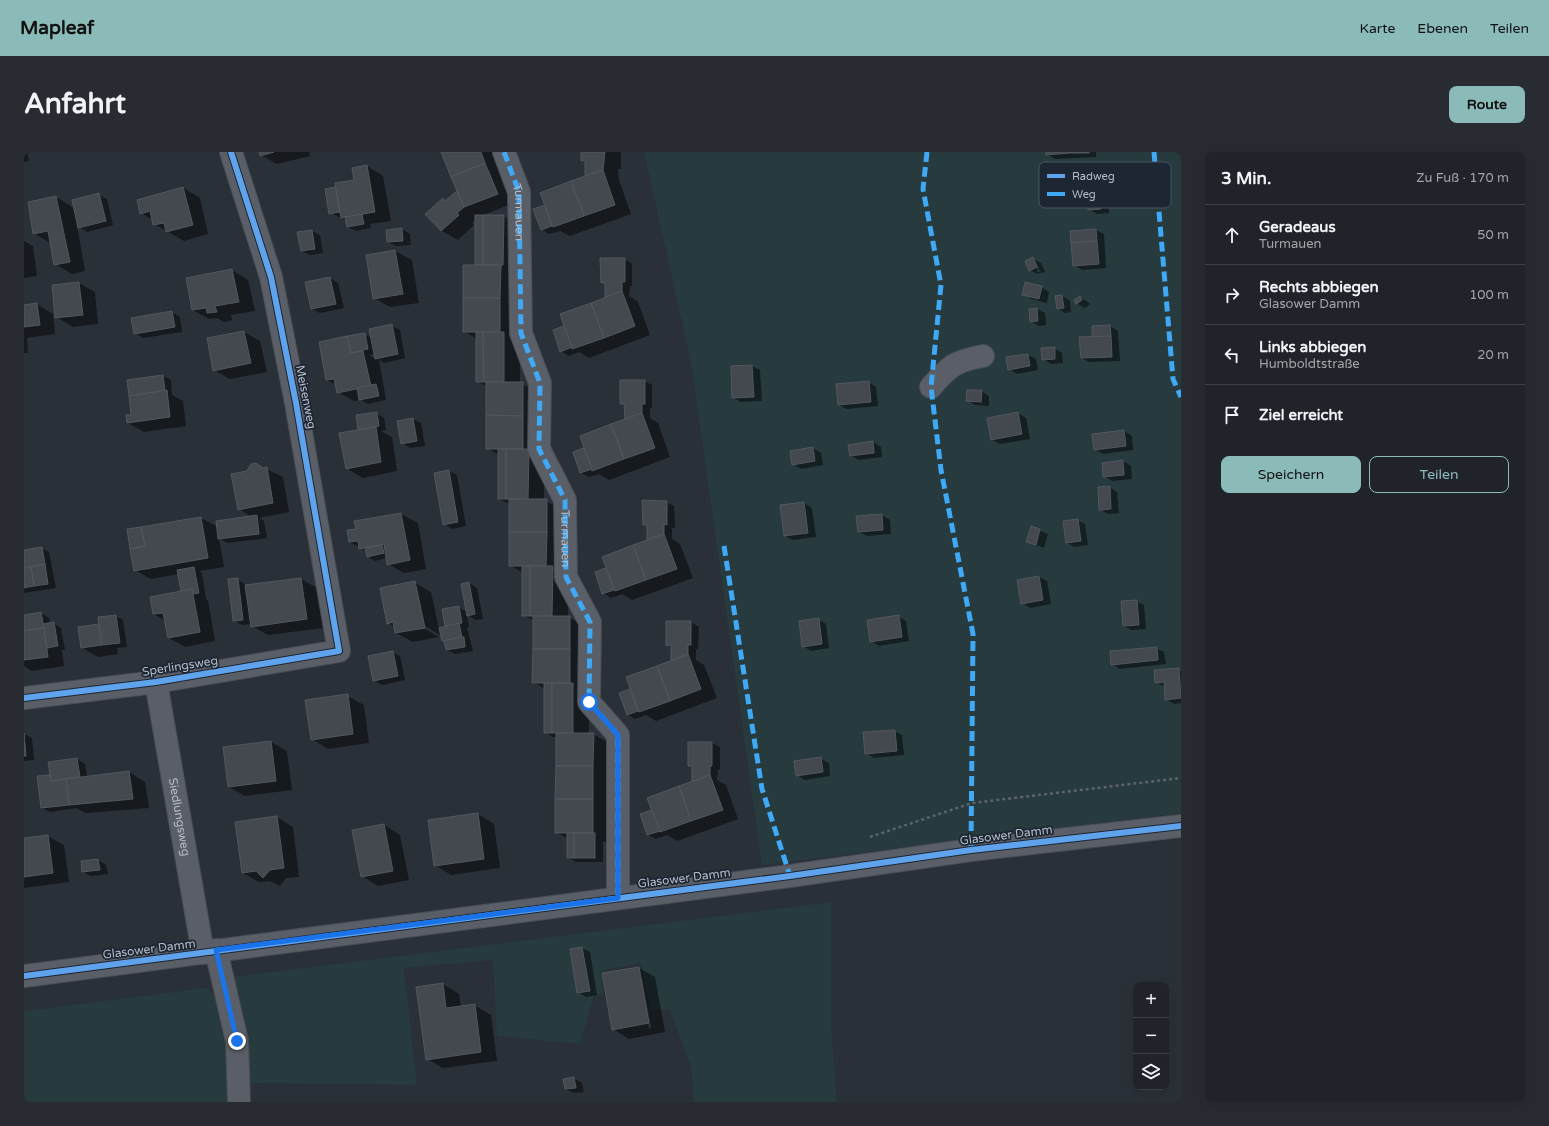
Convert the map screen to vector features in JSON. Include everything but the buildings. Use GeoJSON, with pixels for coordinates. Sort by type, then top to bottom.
{"type":"FeatureCollection","features":[{"type":"Feature","properties":{"kind":"street","name":"Meisenweg"},"geometry":{"type":"LineString","coordinates":[[231,152],[271,277],[296,403],[339,651]]}},
{"type":"Feature","properties":{"kind":"street","name":"Turmauen"},"geometry":{"type":"LineString","coordinates":[[504,152],[519,192],[521,333],[540,383],[539,449],[565,500],[566,577],[590,622],[589,702],[618,735],[618,898]]}},
{"type":"Feature","properties":{"kind":"street"},"geometry":{"type":"LineString","coordinates":[[931,387],[945,370],[961,360],[983,356]]}},
{"type":"Feature","properties":{"kind":"street","name":"Sperlingsweg"},"geometry":{"type":"LineString","coordinates":[[24,698],[156,682],[339,651]]}},
{"type":"Feature","properties":{"kind":"street","name":"Siedlungsweg"},"geometry":{"type":"LineString","coordinates":[[156,682],[209,952],[237,1041],[239,1102]]}},
{"type":"Feature","properties":{"kind":"street","name":"Glasower Damm"},"geometry":{"type":"LineString","coordinates":[[24,976],[790,876],[971,850],[1181,826]]}},
{"type":"Feature","properties":{"kind":"path"},"geometry":{"type":"LineString","coordinates":[[862,839],[972,803],[1181,778]]}},
{"type":"Feature","properties":{"kind":"green space"},"geometry":{"type":"Polygon","coordinates":[[[644,152],[1181,152],[1181,813],[762,865],[691,362],[644,152]]]}},
{"type":"Feature","properties":{"kind":"green space"},"geometry":{"type":"Polygon","coordinates":[[[831,902],[831,1024],[837,1102],[694,1102],[691,1067],[670,1010],[650,1009],[641,963],[601,971],[603,994],[594,995],[580,1044],[497,1036],[493,960],[404,968],[417,1085],[247,1083],[231,977],[831,902]]]}},
{"type":"Feature","properties":{"kind":"green space"},"geometry":{"type":"Polygon","coordinates":[[[206,988],[213,993],[227,1041],[228,1102],[24,1102],[24,1011],[206,988]]]}},
{"type":"Feature","properties":{"kind":"marked path"},"geometry":{"type":"LineString","coordinates":[[504,152],[519,192],[521,333],[540,383],[539,449],[565,500],[566,577],[590,622],[589,702],[618,735],[618,898]]}},
{"type":"Feature","properties":{"kind":"marked path"},"geometry":{"type":"LineString","coordinates":[[927,152],[923,189],[941,285],[931,387],[941,470],[973,634],[971,850]]}},
{"type":"Feature","properties":{"kind":"marked path"},"geometry":{"type":"LineString","coordinates":[[1154,152],[1155,162]]}},
{"type":"Feature","properties":{"kind":"marked path"},"geometry":{"type":"LineString","coordinates":[[1159,208],[1173,379],[1181,397]]}},
{"type":"Feature","properties":{"kind":"marked path"},"geometry":{"type":"LineString","coordinates":[[724,546],[762,789],[790,876]]}},
{"type":"Feature","properties":{"kind":"cycle path"},"geometry":{"type":"LineString","coordinates":[[24,698],[156,682],[339,651],[296,403],[271,277],[231,152]]}},
{"type":"Feature","properties":{"kind":"cycle path"},"geometry":{"type":"LineString","coordinates":[[24,976],[790,876],[971,850],[1181,826]]}},
{"type":"Feature","properties":{"kind":"route"},"geometry":{"type":"LineString","coordinates":[[237,1041],[216,950],[618,898],[618,735],[589,702]]}}]}
